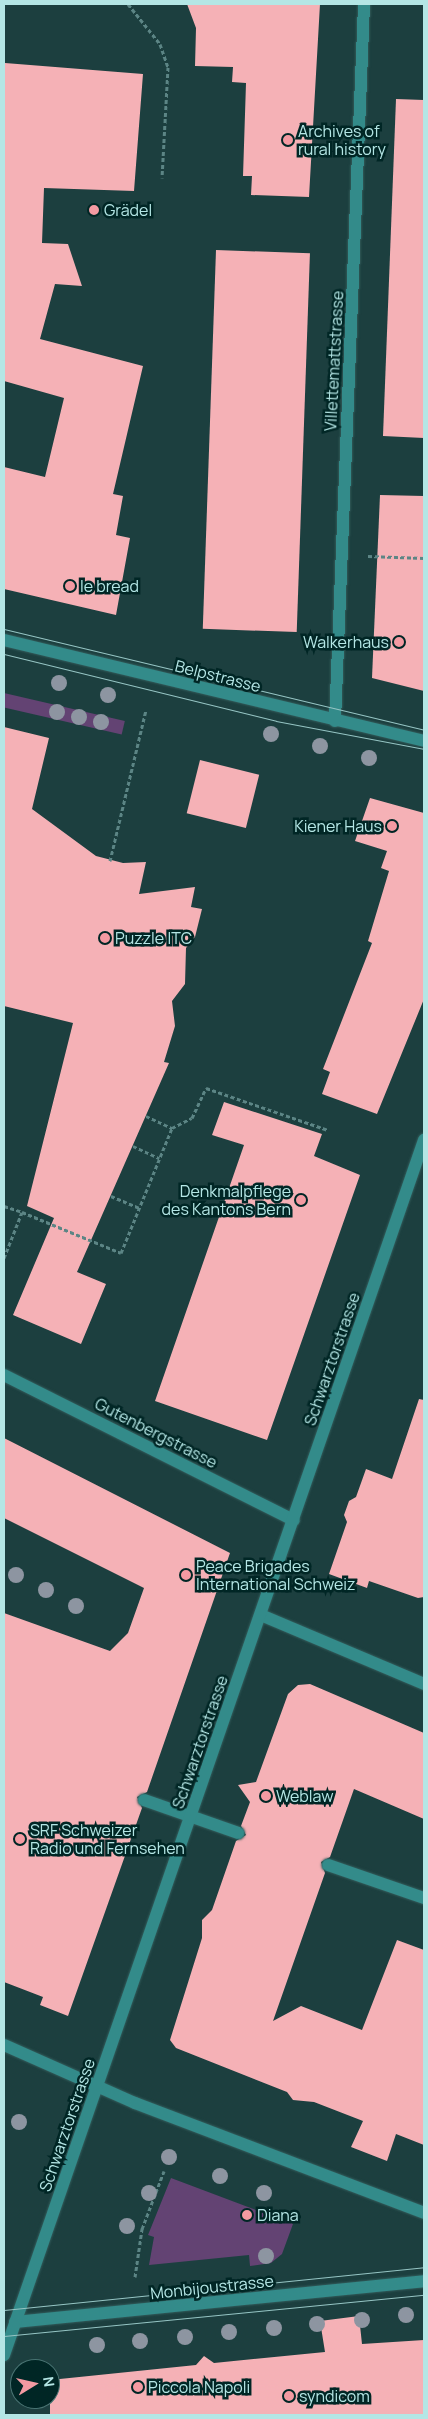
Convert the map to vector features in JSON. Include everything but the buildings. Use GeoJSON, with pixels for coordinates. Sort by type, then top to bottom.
{"type":"FeatureCollection","features":[{"type":"Feature","properties":{"kind":"street","name":"Villettemattstrasse"},"geometry":{"type":"LineString","coordinates":[[335,721],[356,240],[364,4]]}},
{"type":"Feature","properties":{"kind":"street","name":"Belpstrasse"},"geometry":{"type":"LineString","coordinates":[[4,640],[335,721],[424,740]]}},
{"type":"Feature","properties":{"kind":"street","name":"Schwarztorstrasse"},"geometry":{"type":"LineString","coordinates":[[4,2355],[9,2323],[98,2088],[424,1140]]}},
{"type":"Feature","properties":{"kind":"street","name":"Gutenbergstrasse"},"geometry":{"type":"LineString","coordinates":[[4,1376],[294,1520]]}},
{"type":"Feature","properties":{"kind":"street"},"geometry":{"type":"LineString","coordinates":[[261,1615],[424,1684]]}},
{"type":"Feature","properties":{"kind":"street"},"geometry":{"type":"LineString","coordinates":[[144,1800],[238,1833]]}},
{"type":"Feature","properties":{"kind":"street"},"geometry":{"type":"LineString","coordinates":[[328,1865],[424,1898]]}},
{"type":"Feature","properties":{"kind":"street"},"geometry":{"type":"LineString","coordinates":[[4,2045],[98,2088],[424,2214]]}},
{"type":"Feature","properties":{"kind":"street","name":"Monbijoustrasse"},"geometry":{"type":"LineString","coordinates":[[9,2323],[424,2281]]}},
{"type":"Feature","properties":{"kind":"path"},"geometry":{"type":"LineString","coordinates":[[128,4],[160,44],[168,67],[162,178]]}},
{"type":"Feature","properties":{"kind":"path"},"geometry":{"type":"LineString","coordinates":[[342,555],[424,558]]}},
{"type":"Feature","properties":{"kind":"path"},"geometry":{"type":"LineString","coordinates":[[110,861],[146,710]]}},
{"type":"Feature","properties":{"kind":"path"},"geometry":{"type":"LineString","coordinates":[[4,1206],[121,1253],[157,1157],[172,1128],[192,1118],[206,1088],[328,1130]]}},
{"type":"Feature","properties":{"kind":"path"},"geometry":{"type":"LineString","coordinates":[[146,1116],[172,1128]]}},
{"type":"Feature","properties":{"kind":"path"},"geometry":{"type":"LineString","coordinates":[[133,1146],[157,1157]]}},
{"type":"Feature","properties":{"kind":"path"},"geometry":{"type":"LineString","coordinates":[[112,1196],[139,1208]]}},
{"type":"Feature","properties":{"kind":"path"},"geometry":{"type":"LineString","coordinates":[[4,1258],[22,1212]]}},
{"type":"Feature","properties":{"kind":"path"},"geometry":{"type":"LineString","coordinates":[[135,2277],[142,2229],[164,2171]]}},
{"type":"Feature","properties":{"kind":"shaded area"},"geometry":{"type":"Polygon","coordinates":[[[4,693],[125,721],[122,735],[4,707],[4,693]]]}},
{"type":"Feature","properties":{"kind":"shaded area"},"geometry":{"type":"Polygon","coordinates":[[[171,2178],[293,2224],[282,2254],[271,2263],[250,2266],[249,2255],[149,2265],[154,2237],[148,2235],[171,2178]]]}},
{"type":"Feature","properties":{"kind":"tram line"},"geometry":{"type":"LineString","coordinates":[[4,629],[424,730]]}},
{"type":"Feature","properties":{"kind":"tram line"},"geometry":{"type":"LineString","coordinates":[[4,654],[276,721],[424,749]]}},
{"type":"Feature","properties":{"kind":"tram line"},"geometry":{"type":"LineString","coordinates":[[4,2310],[424,2267]]}},
{"type":"Feature","properties":{"kind":"tram line"},"geometry":{"type":"LineString","coordinates":[[4,2336],[424,2295]]}},
{"type":"Feature","properties":{"kind":"place","name":"Archives of rural history"},"geometry":{"type":"Point","coordinates":[288,140]}},
{"type":"Feature","properties":{"kind":"place","name":"Grädel"},"geometry":{"type":"Point","coordinates":[94,210]}},
{"type":"Feature","properties":{"kind":"place","name":"le bread"},"geometry":{"type":"Point","coordinates":[70,586]}},
{"type":"Feature","properties":{"kind":"place","name":"Walkerhaus"},"geometry":{"type":"Point","coordinates":[399,642]}},
{"type":"Feature","properties":{"kind":"place","name":"Kiener Haus"},"geometry":{"type":"Point","coordinates":[392,826]}},
{"type":"Feature","properties":{"kind":"place","name":"Puzzle ITC"},"geometry":{"type":"Point","coordinates":[105,938]}},
{"type":"Feature","properties":{"kind":"place","name":"Denkmalpflege des Kantons Bern"},"geometry":{"type":"Point","coordinates":[301,1200]}},
{"type":"Feature","properties":{"kind":"place","name":"Peace Brigades International Schweiz"},"geometry":{"type":"Point","coordinates":[186,1575]}},
{"type":"Feature","properties":{"kind":"place","name":"Weblaw"},"geometry":{"type":"Point","coordinates":[266,1796]}},
{"type":"Feature","properties":{"kind":"place","name":"SRF Schweizer Radio und Fernsehen"},"geometry":{"type":"Point","coordinates":[20,1839]}},
{"type":"Feature","properties":{"kind":"place","name":"Diana"},"geometry":{"type":"Point","coordinates":[247,2215]}},
{"type":"Feature","properties":{"kind":"place","name":"Piccola Napoli"},"geometry":{"type":"Point","coordinates":[138,2387]}},
{"type":"Feature","properties":{"kind":"place","name":"syndicom"},"geometry":{"type":"Point","coordinates":[289,2396]}}]}
